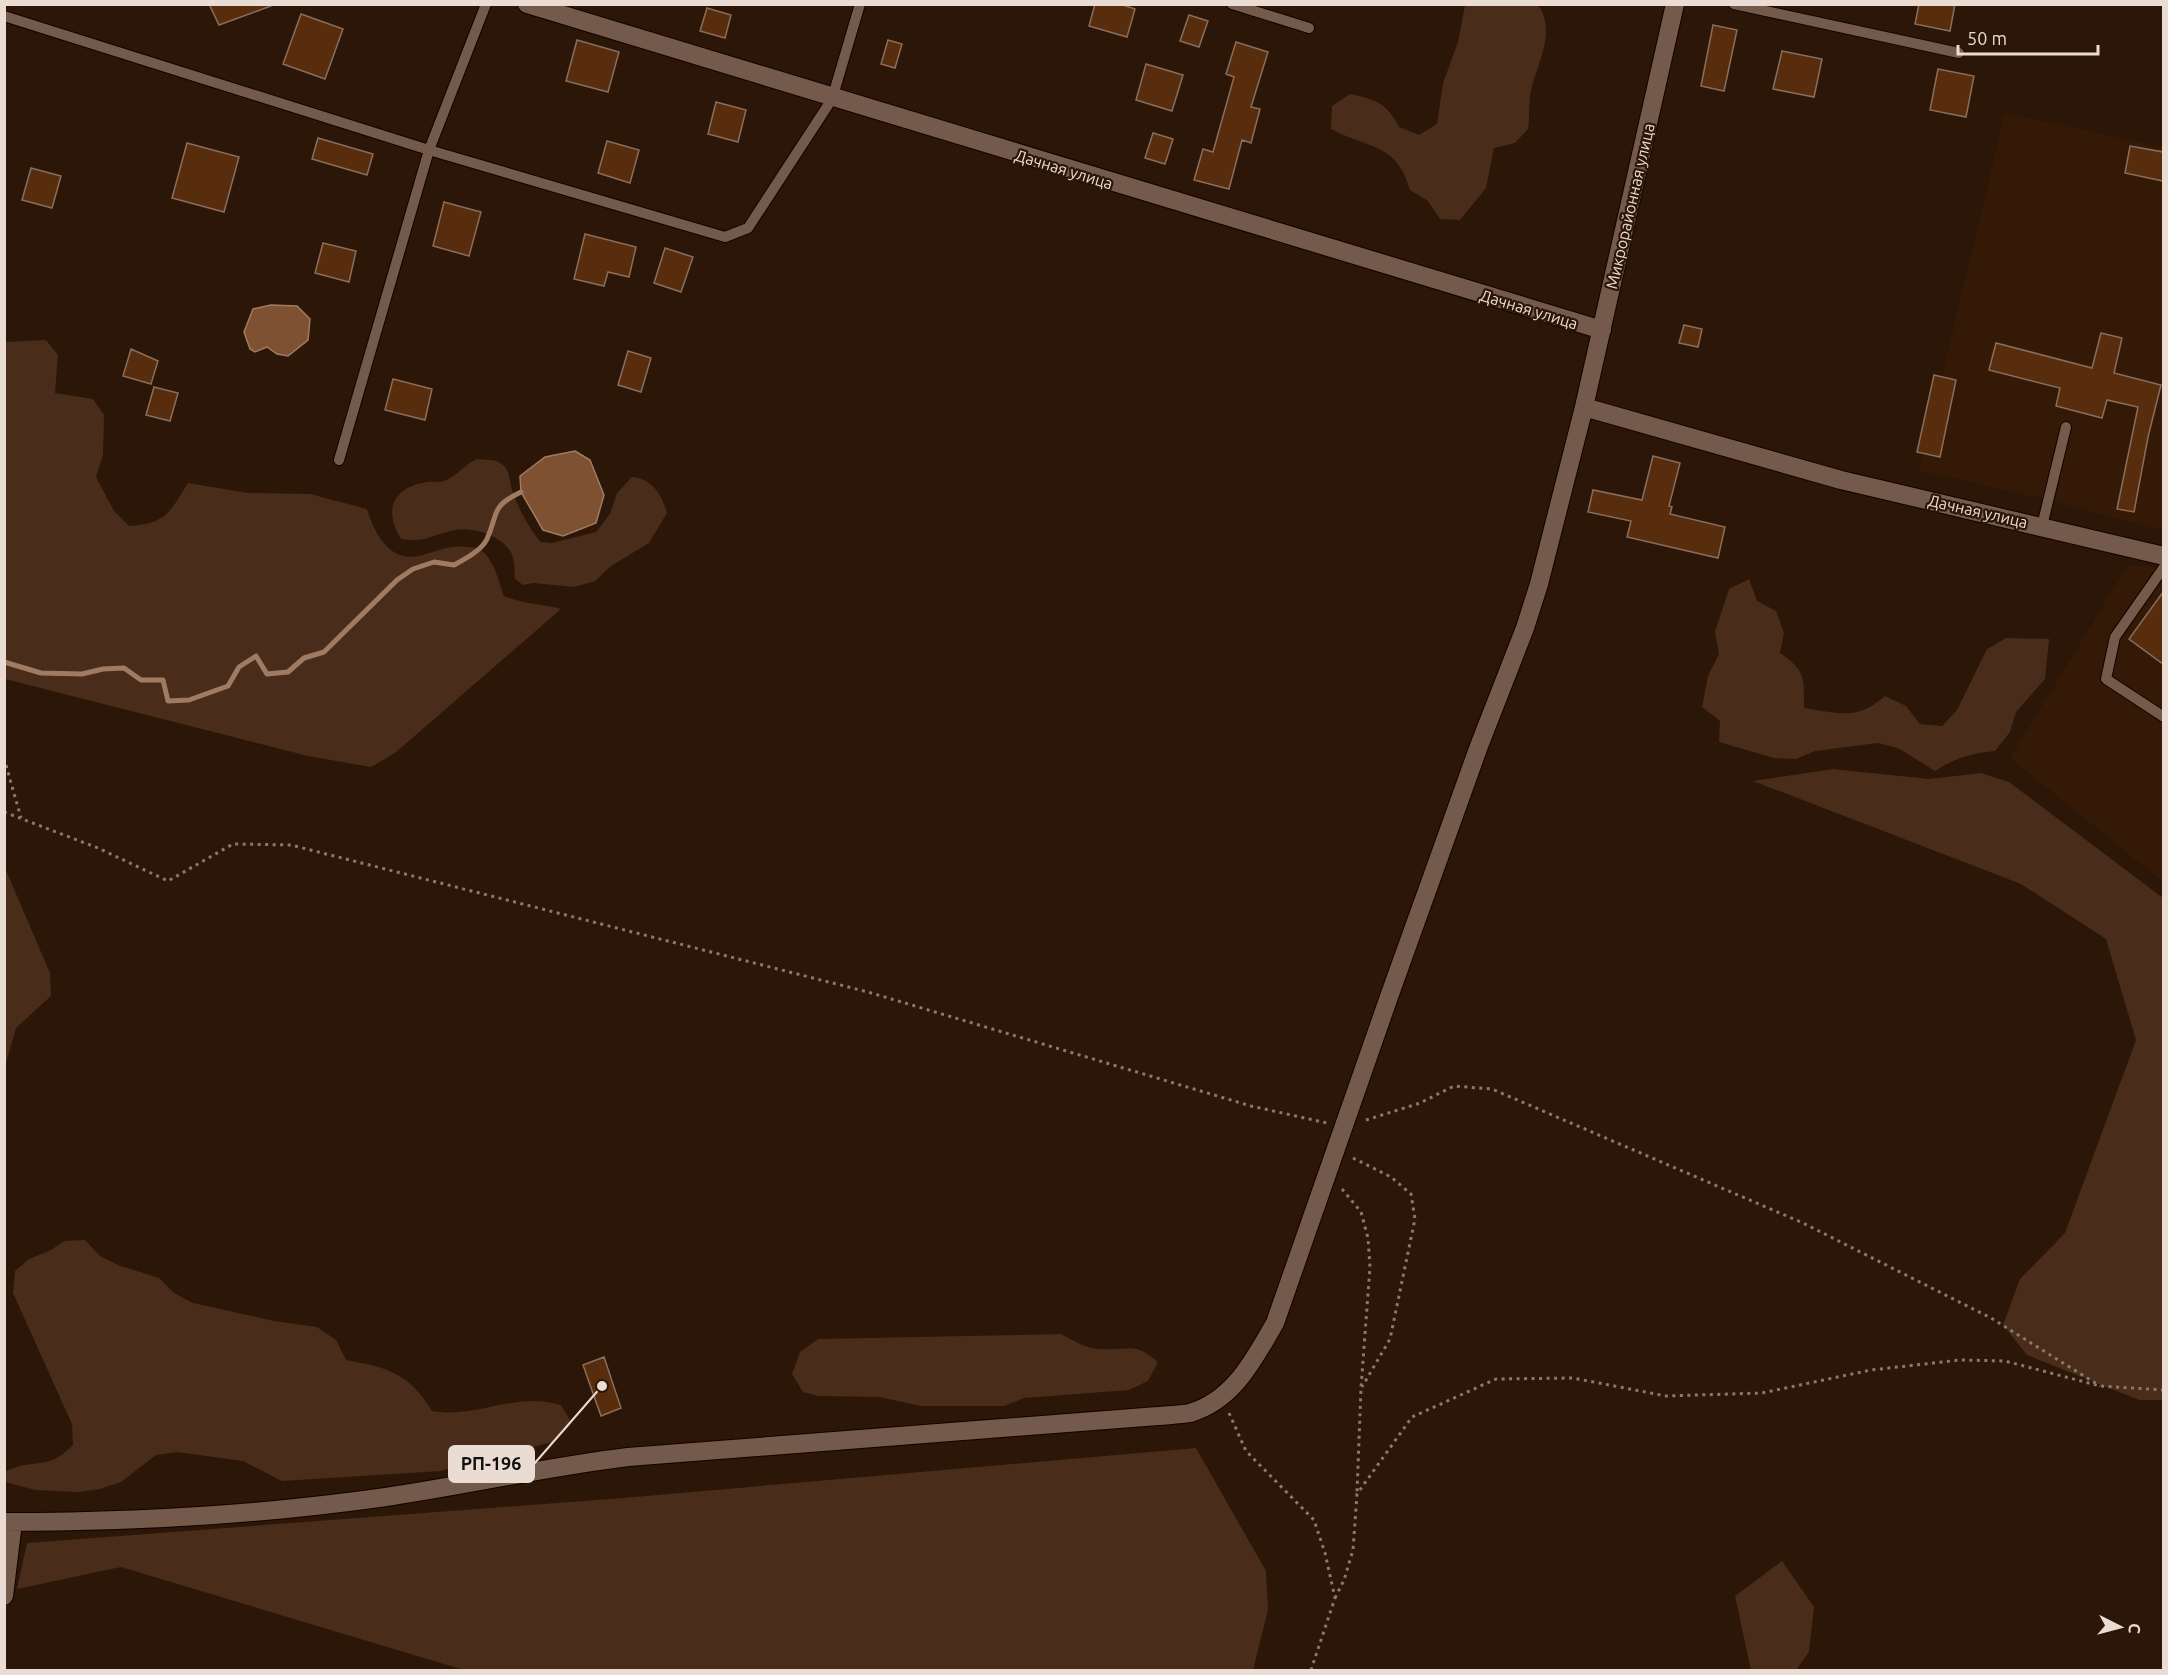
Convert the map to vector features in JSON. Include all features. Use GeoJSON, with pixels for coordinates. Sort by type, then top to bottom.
{"type":"FeatureCollection","features":[{"type":"Feature","properties":{"kind":"street","name":"Дачная улица"},"geometry":{"type":"LineString","coordinates":[[527,4],[832,99],[1602,330]]}},
{"type":"Feature","properties":{"kind":"street","name":"Микрорайонная улица"},"geometry":{"type":"LineString","coordinates":[[9,1522],[142,1520],[270,1509],[386,1497],[565,1465],[628,1457],[1191,1413],[1221,1398],[1245,1374],[1275,1323],[1479,746],[1525,628],[1584,407],[1675,4]]}},
{"type":"Feature","properties":{"kind":"street","name":"Дачная улица"},"geometry":{"type":"LineString","coordinates":[[1584,407],[1841,480],[2163,556]]}},
{"type":"Feature","properties":{"kind":"street"},"geometry":{"type":"LineString","coordinates":[[4,1596],[9,1522]]}},
{"type":"Feature","properties":{"kind":"lane"},"geometry":{"type":"LineString","coordinates":[[339,460],[429,150],[486,4]]}},
{"type":"Feature","properties":{"kind":"lane"},"geometry":{"type":"LineString","coordinates":[[4,16],[429,150],[725,237],[748,228],[832,99],[860,4]]}},
{"type":"Feature","properties":{"kind":"lane"},"geometry":{"type":"LineString","coordinates":[[1232,4],[1309,28]]}},
{"type":"Feature","properties":{"kind":"lane"},"geometry":{"type":"LineString","coordinates":[[1734,4],[1959,53]]}},
{"type":"Feature","properties":{"kind":"lane"},"geometry":{"type":"LineString","coordinates":[[2042,526],[2066,427]]}},
{"type":"Feature","properties":{"kind":"lane"},"geometry":{"type":"LineString","coordinates":[[2163,567],[2115,637],[2106,679],[2163,717]]}},
{"type":"Feature","properties":{"kind":"path"},"geometry":{"type":"LineString","coordinates":[[4,758],[21,818]]}},
{"type":"Feature","properties":{"kind":"path"},"geometry":{"type":"LineString","coordinates":[[4,812],[98,848],[168,881],[233,844],[291,845],[868,992],[1251,1106],[1345,1126],[1406,1108],[1454,1086],[1492,1089],[1803,1222],[1991,1318],[2100,1386]]}},
{"type":"Feature","properties":{"kind":"path"},"geometry":{"type":"LineString","coordinates":[[1336,1149],[1390,1177],[1411,1194],[1415,1218],[1390,1340],[1361,1388]]}},
{"type":"Feature","properties":{"kind":"path"},"geometry":{"type":"LineString","coordinates":[[1311,1671],[1353,1550],[1370,1267],[1368,1238],[1361,1212],[1329,1172]]}},
{"type":"Feature","properties":{"kind":"path"},"geometry":{"type":"LineString","coordinates":[[1357,1494],[1412,1417],[1496,1379],[1573,1378],[1666,1396],[1762,1393],[1871,1370],[1960,1360],[2005,1361],[2100,1386],[2163,1390]]}},
{"type":"Feature","properties":{"kind":"path"},"geometry":{"type":"LineString","coordinates":[[1221,1398],[1246,1451],[1314,1520],[1325,1553],[1335,1598]]}},
{"type":"Feature","properties":{"kind":"shaded area"},"geometry":{"type":"Polygon","coordinates":[[[1465,5],[1538,5],[1546,25],[1546,35],[1531,91],[1528,129],[1515,143],[1494,148],[1486,188],[1460,220],[1440,219],[1428,201],[1410,190],[1398,163],[1389,155],[1331,129],[1332,106],[1350,94],[1380,103],[1390,112],[1399,127],[1419,135],[1437,124],[1443,83],[1458,42],[1465,5]]]}},
{"type":"Feature","properties":{"kind":"shaded area"},"geometry":{"type":"Polygon","coordinates":[[[2005,113],[2163,147],[2163,531],[2048,500],[1918,470],[1923,454],[1917,452],[1934,375],[1942,376],[2005,113]]]}},
{"type":"Feature","properties":{"kind":"shaded area"},"geometry":{"type":"Polygon","coordinates":[[[271,305],[297,306],[310,319],[308,340],[288,356],[277,354],[267,347],[255,352],[250,349],[244,332],[253,309],[271,305]]]}},
{"type":"Feature","properties":{"kind":"shaded area"},"geometry":{"type":"Polygon","coordinates":[[[46,340],[58,355],[55,393],[93,399],[104,415],[103,455],[96,477],[114,511],[129,526],[151,523],[166,515],[188,483],[248,493],[310,494],[367,509],[380,537],[393,551],[401,555],[411,557],[454,547],[478,548],[492,563],[504,596],[561,609],[395,753],[371,767],[308,756],[5,679],[5,342],[46,340]]]}},
{"type":"Feature","properties":{"kind":"shaded area"},"geometry":{"type":"Polygon","coordinates":[[[575,451],[590,460],[604,495],[596,523],[563,536],[543,530],[521,492],[520,476],[545,457],[575,451]]]}},
{"type":"Feature","properties":{"kind":"shaded area"},"geometry":{"type":"Polygon","coordinates":[[[477,459],[495,461],[504,466],[518,505],[541,542],[552,543],[596,532],[610,514],[617,493],[632,477],[651,484],[662,500],[667,513],[649,543],[611,566],[595,581],[574,587],[533,583],[523,585],[515,579],[514,561],[509,549],[496,538],[479,531],[462,529],[423,539],[401,539],[392,510],[399,495],[415,485],[446,480],[477,459]]]}},
{"type":"Feature","properties":{"kind":"shaded area"},"geometry":{"type":"Polygon","coordinates":[[[2128,565],[2152,567],[2163,572],[2163,882],[2010,758],[2128,565]]]}},
{"type":"Feature","properties":{"kind":"shaded area"},"geometry":{"type":"Polygon","coordinates":[[[1749,579],[1757,601],[1776,611],[1784,633],[1780,653],[1795,665],[1802,676],[1804,708],[1838,713],[1856,712],[1875,704],[1885,696],[1906,706],[1920,724],[1942,726],[1957,710],[1987,649],[2006,638],[2049,639],[2045,679],[2016,712],[2010,732],[1995,751],[1964,757],[1935,771],[1898,748],[1878,743],[1815,751],[1796,759],[1774,758],[1719,742],[1720,721],[1702,707],[1708,676],[1719,654],[1715,632],[1729,589],[1749,579]]]}},
{"type":"Feature","properties":{"kind":"shaded area"},"geometry":{"type":"Polygon","coordinates":[[[1833,769],[1929,779],[1981,773],[2009,782],[2163,898],[2163,1400],[2139,1400],[2027,1355],[2003,1325],[2020,1279],[2065,1233],[2136,1040],[2106,939],[2021,884],[1753,781],[1833,769]]]}},
{"type":"Feature","properties":{"kind":"shaded area"},"geometry":{"type":"Polygon","coordinates":[[[5,868],[50,973],[51,996],[16,1028],[5,1066],[5,868]]]}},
{"type":"Feature","properties":{"kind":"shaded area"},"geometry":{"type":"Polygon","coordinates":[[[85,1240],[100,1256],[118,1265],[159,1278],[174,1293],[193,1303],[274,1321],[317,1327],[336,1340],[346,1360],[385,1369],[396,1374],[414,1388],[432,1411],[465,1411],[527,1401],[544,1402],[561,1405],[572,1423],[556,1441],[441,1471],[282,1481],[243,1461],[177,1452],[156,1455],[121,1482],[100,1489],[78,1492],[35,1490],[5,1482],[5,1472],[55,1458],[73,1445],[72,1424],[13,1293],[15,1271],[29,1259],[65,1241],[85,1240]]]}},
{"type":"Feature","properties":{"kind":"shaded area"},"geometry":{"type":"Polygon","coordinates":[[[1061,1334],[1091,1348],[1137,1349],[1158,1362],[1148,1381],[1129,1390],[1024,1398],[1004,1406],[920,1406],[880,1397],[818,1396],[803,1392],[792,1374],[800,1352],[818,1339],[1061,1334]]]}},
{"type":"Feature","properties":{"kind":"shaded area"},"geometry":{"type":"Polygon","coordinates":[[[1196,1448],[1266,1571],[1268,1610],[1253,1670],[464,1670],[121,1567],[17,1589],[27,1543],[623,1498],[1196,1448]]]}},
{"type":"Feature","properties":{"kind":"shaded area"},"geometry":{"type":"Polygon","coordinates":[[[1782,1561],[1814,1607],[1809,1652],[1796,1670],[1751,1670],[1735,1596],[1782,1561]]]}},
{"type":"Feature","properties":{"kind":"building"},"geometry":{"type":"Polygon","coordinates":[[[209,4],[271,4],[271,6],[219,25],[209,4]]]}},
{"type":"Feature","properties":{"kind":"building"},"geometry":{"type":"Polygon","coordinates":[[[1095,4],[1120,4],[1135,9],[1127,37],[1089,26],[1095,4]]]}},
{"type":"Feature","properties":{"kind":"building"},"geometry":{"type":"Polygon","coordinates":[[[1919,4],[1955,4],[1950,31],[1915,24],[1919,4]]]}},
{"type":"Feature","properties":{"kind":"building"},"geometry":{"type":"Polygon","coordinates":[[[707,8],[731,15],[725,38],[700,31],[707,8]]]}},
{"type":"Feature","properties":{"kind":"building"},"geometry":{"type":"Polygon","coordinates":[[[301,14],[343,29],[325,79],[283,64],[301,14]]]}},
{"type":"Feature","properties":{"kind":"building"},"geometry":{"type":"Polygon","coordinates":[[[1189,15],[1208,21],[1199,47],[1180,41],[1189,15]]]}},
{"type":"Feature","properties":{"kind":"building"},"geometry":{"type":"Polygon","coordinates":[[[1713,25],[1737,30],[1724,91],[1701,86],[1713,25]]]}},
{"type":"Feature","properties":{"kind":"building"},"geometry":{"type":"Polygon","coordinates":[[[577,40],[619,52],[608,92],[566,81],[577,40]]]}},
{"type":"Feature","properties":{"kind":"building"},"geometry":{"type":"Polygon","coordinates":[[[888,40],[902,44],[895,68],[881,64],[888,40]]]}},
{"type":"Feature","properties":{"kind":"building"},"geometry":{"type":"Polygon","coordinates":[[[1236,42],[1268,52],[1251,107],[1260,109],[1251,143],[1242,140],[1229,189],[1194,180],[1203,149],[1213,152],[1234,77],[1226,74],[1236,42]]]}},
{"type":"Feature","properties":{"kind":"building"},"geometry":{"type":"Polygon","coordinates":[[[1782,51],[1822,59],[1814,97],[1773,89],[1782,51]]]}},
{"type":"Feature","properties":{"kind":"building"},"geometry":{"type":"Polygon","coordinates":[[[1146,64],[1183,75],[1172,111],[1136,100],[1146,64]]]}},
{"type":"Feature","properties":{"kind":"building"},"geometry":{"type":"Polygon","coordinates":[[[1938,69],[1974,76],[1966,117],[1930,110],[1938,69]]]}},
{"type":"Feature","properties":{"kind":"building"},"geometry":{"type":"Polygon","coordinates":[[[716,102],[746,110],[738,142],[708,134],[716,102]]]}},
{"type":"Feature","properties":{"kind":"building"},"geometry":{"type":"Polygon","coordinates":[[[1153,133],[1173,139],[1165,164],[1145,158],[1153,133]]]}},
{"type":"Feature","properties":{"kind":"building"},"geometry":{"type":"Polygon","coordinates":[[[318,138],[373,154],[367,175],[312,159],[318,138]]]}},
{"type":"Feature","properties":{"kind":"building"},"geometry":{"type":"Polygon","coordinates":[[[607,141],[639,150],[630,183],[598,173],[607,141]]]}},
{"type":"Feature","properties":{"kind":"building"},"geometry":{"type":"Polygon","coordinates":[[[187,143],[239,157],[224,212],[172,198],[187,143]]]}},
{"type":"Feature","properties":{"kind":"building"},"geometry":{"type":"Polygon","coordinates":[[[2130,146],[2163,152],[2163,181],[2125,173],[2130,146]]]}},
{"type":"Feature","properties":{"kind":"building"},"geometry":{"type":"Polygon","coordinates":[[[31,168],[61,176],[52,208],[22,200],[31,168]]]}},
{"type":"Feature","properties":{"kind":"building"},"geometry":{"type":"Polygon","coordinates":[[[444,202],[481,212],[469,256],[433,246],[444,202]]]}},
{"type":"Feature","properties":{"kind":"building"},"geometry":{"type":"Polygon","coordinates":[[[585,234],[636,247],[629,277],[608,272],[604,286],[574,279],[585,234]]]}},
{"type":"Feature","properties":{"kind":"building"},"geometry":{"type":"Polygon","coordinates":[[[323,243],[356,251],[349,282],[315,273],[323,243]]]}},
{"type":"Feature","properties":{"kind":"building"},"geometry":{"type":"Polygon","coordinates":[[[665,248],[693,257],[681,292],[654,283],[665,248]]]}},
{"type":"Feature","properties":{"kind":"building"},"geometry":{"type":"Polygon","coordinates":[[[1684,325],[1702,329],[1698,347],[1679,343],[1684,325]]]}},
{"type":"Feature","properties":{"kind":"building"},"geometry":{"type":"Polygon","coordinates":[[[2101,333],[2122,338],[2114,373],[2161,385],[2148,437],[2134,512],[2117,509],[2138,407],[2107,400],[2102,418],[2056,406],[2060,388],[1989,370],[1996,343],[2092,368],[2101,333]]]}},
{"type":"Feature","properties":{"kind":"building"},"geometry":{"type":"Polygon","coordinates":[[[131,349],[158,361],[151,384],[123,376],[131,349]]]}},
{"type":"Feature","properties":{"kind":"building"},"geometry":{"type":"Polygon","coordinates":[[[628,351],[651,358],[641,392],[618,385],[628,351]]]}},
{"type":"Feature","properties":{"kind":"building"},"geometry":{"type":"Polygon","coordinates":[[[1934,375],[1956,380],[1940,457],[1917,452],[1934,375]]]}},
{"type":"Feature","properties":{"kind":"building"},"geometry":{"type":"Polygon","coordinates":[[[393,379],[432,389],[425,420],[385,410],[393,379]]]}},
{"type":"Feature","properties":{"kind":"building"},"geometry":{"type":"Polygon","coordinates":[[[154,387],[178,393],[170,421],[146,415],[154,387]]]}},
{"type":"Feature","properties":{"kind":"building"},"geometry":{"type":"Polygon","coordinates":[[[1653,456],[1680,463],[1669,506],[1672,507],[1670,514],[1725,527],[1718,558],[1627,537],[1631,521],[1588,512],[1593,490],[1642,500],[1653,456]]]}},
{"type":"Feature","properties":{"kind":"building"},"geometry":{"type":"Polygon","coordinates":[[[2163,592],[2163,664],[2129,639],[2163,592]]]}},
{"type":"Feature","properties":{"kind":"building"},"geometry":{"type":"Polygon","coordinates":[[[604,1357],[621,1408],[601,1416],[583,1365],[604,1357]]]}},
{"type":"Feature","properties":{"kind":"waterway"},"geometry":{"type":"LineString","coordinates":[[4,662],[41,673],[82,674],[103,669],[124,668],[141,680],[163,680],[168,701],[189,700],[228,686],[239,667],[256,656],[267,674],[288,672],[304,658],[324,652],[397,580],[413,569],[434,562],[454,565],[468,557],[485,543],[500,506],[521,492]]}},
{"type":"Feature","properties":{"kind":"place","name":"РП-196"},"geometry":{"type":"Point","coordinates":[602,1386]}}]}
